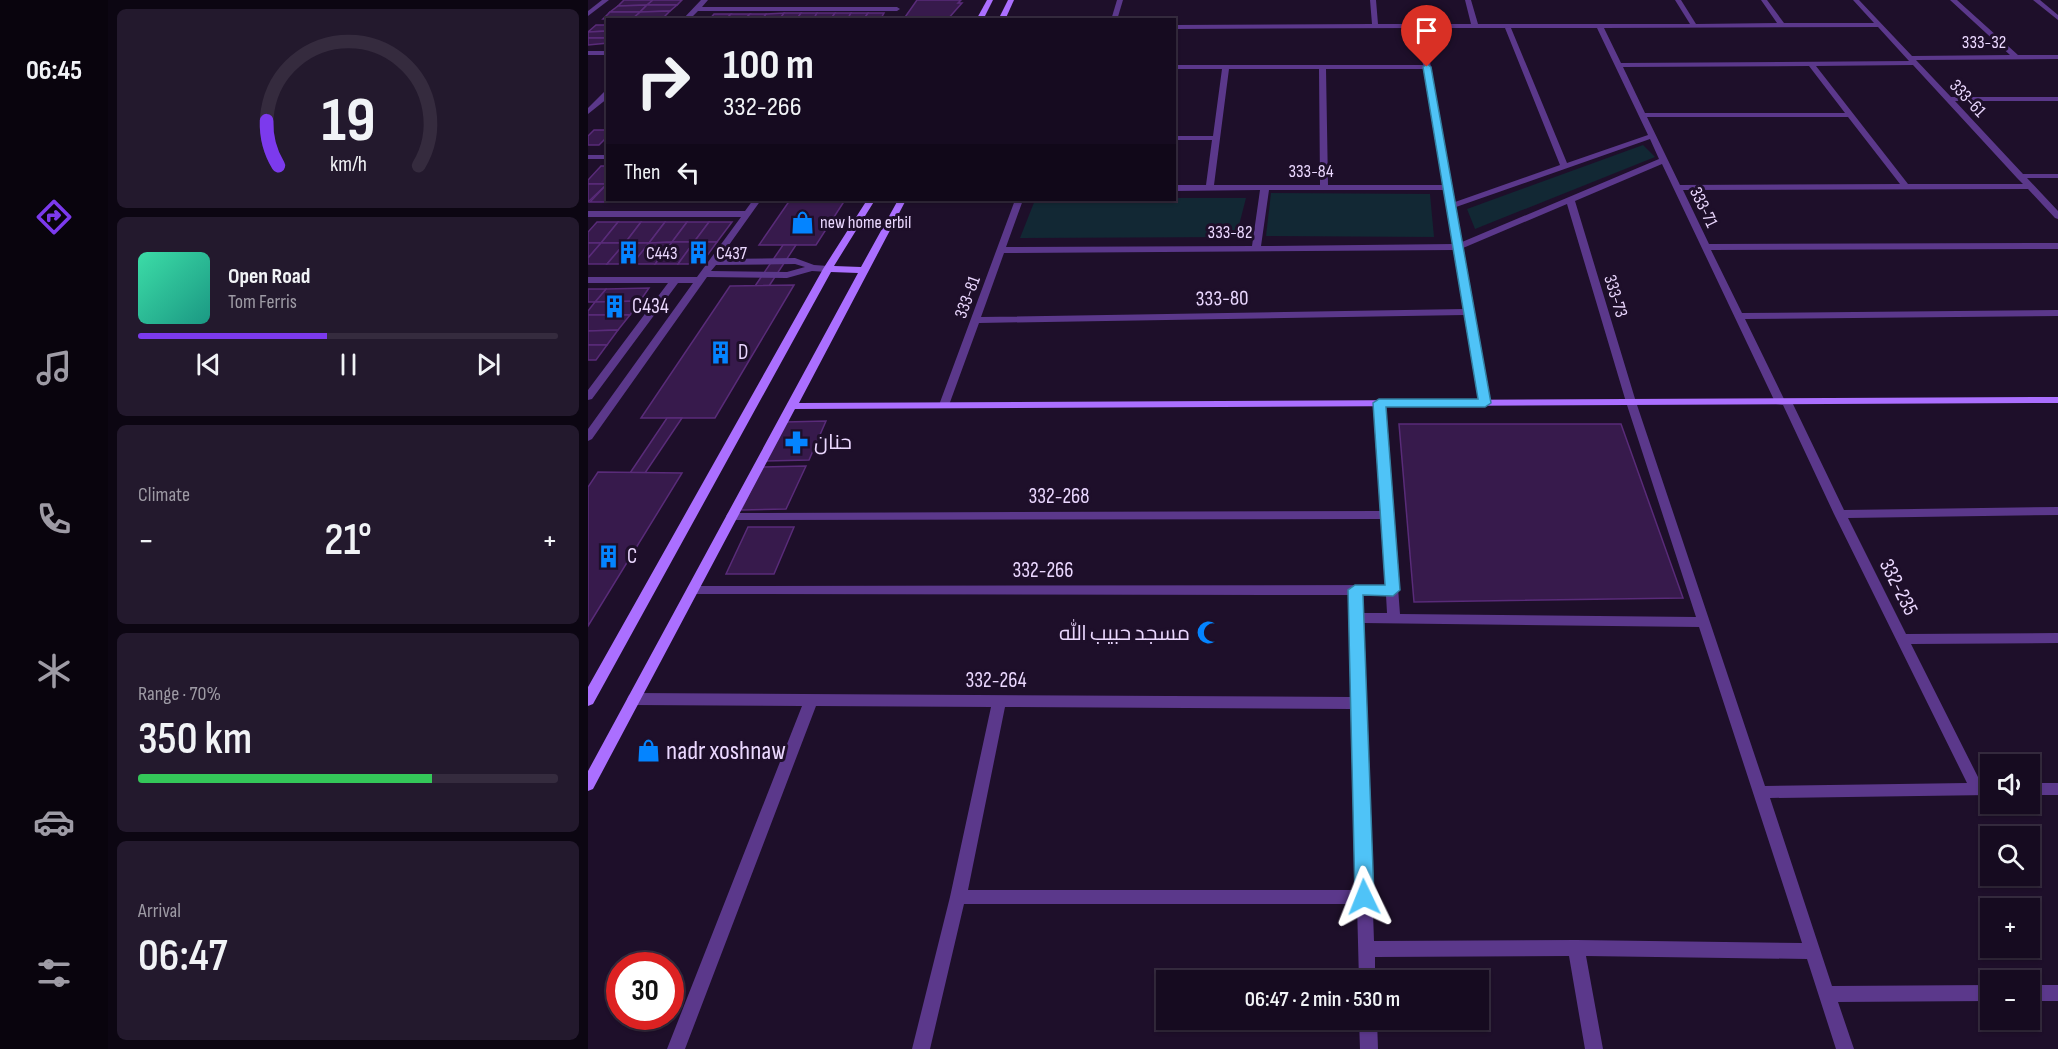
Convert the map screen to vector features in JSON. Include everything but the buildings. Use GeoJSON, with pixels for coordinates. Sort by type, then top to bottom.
{"type":"FeatureCollection","features":[{"type":"Feature","properties":{"kind":"main road"},"geometry":{"type":"LineString","coordinates":[[980,18],[990,0]]}},
{"type":"Feature","properties":{"kind":"main road"},"geometry":{"type":"LineString","coordinates":[[1002,18],[1011,0]]}},
{"type":"Feature","properties":{"kind":"main road"},"geometry":{"type":"LineString","coordinates":[[588,700],[828,269],[870,201]]}},
{"type":"Feature","properties":{"kind":"main road"},"geometry":{"type":"LineString","coordinates":[[588,785],[901,201]]}},
{"type":"Feature","properties":{"kind":"main road"},"geometry":{"type":"LineString","coordinates":[[828,269],[863,270]]}},
{"type":"Feature","properties":{"kind":"main road"},"geometry":{"type":"LineString","coordinates":[[791,406],[2058,400]]}},
{"type":"Feature","properties":{"kind":"street"},"geometry":{"type":"LineString","coordinates":[[588,14],[606,0]]}},
{"type":"Feature","properties":{"kind":"street"},"geometry":{"type":"LineString","coordinates":[[687,18],[705,0]]}},
{"type":"Feature","properties":{"kind":"street"},"geometry":{"type":"LineString","coordinates":[[891,18],[904,0]]}},
{"type":"Feature","properties":{"kind":"street"},"geometry":{"type":"LineString","coordinates":[[1115,18],[1120,0]]}},
{"type":"Feature","properties":{"kind":"street"},"geometry":{"type":"LineString","coordinates":[[1373,0],[1376,26]]}},
{"type":"Feature","properties":{"kind":"street"},"geometry":{"type":"LineString","coordinates":[[1468,0],[1475,26]]}},
{"type":"Feature","properties":{"kind":"street"},"geometry":{"type":"LineString","coordinates":[[1678,0],[1694,25]]}},
{"type":"Feature","properties":{"kind":"street"},"geometry":{"type":"LineString","coordinates":[[1764,0],[1782,25]]}},
{"type":"Feature","properties":{"kind":"street","name":"333-61"},"geometry":{"type":"LineString","coordinates":[[1856,0],[2058,216]]}},
{"type":"Feature","properties":{"kind":"street"},"geometry":{"type":"LineString","coordinates":[[1953,0],[2016,57]]}},
{"type":"Feature","properties":{"kind":"street"},"geometry":{"type":"LineString","coordinates":[[2036,0],[2058,18]]}},
{"type":"Feature","properties":{"kind":"street"},"geometry":{"type":"LineString","coordinates":[[696,9],[897,9]]}},
{"type":"Feature","properties":{"kind":"street"},"geometry":{"type":"LineString","coordinates":[[1176,29],[1376,26],[1879,25]]}},
{"type":"Feature","properties":{"kind":"street"},"geometry":{"type":"LineString","coordinates":[[1420,26],[1485,403]]}},
{"type":"Feature","properties":{"kind":"street"},"geometry":{"type":"LineString","coordinates":[[1508,26],[1564,165]]}},
{"type":"Feature","properties":{"kind":"street","name":"333-71"},"geometry":{"type":"LineString","coordinates":[[1599,26],[1738,316],[1783,402]]}},
{"type":"Feature","properties":{"kind":"street"},"geometry":{"type":"LineString","coordinates":[[588,53],[606,53]]}},
{"type":"Feature","properties":{"kind":"street","name":"333-32"},"geometry":{"type":"LineString","coordinates":[[1618,64],[1811,64],[2058,57]]}},
{"type":"Feature","properties":{"kind":"street"},"geometry":{"type":"LineString","coordinates":[[1811,64],[1906,187]]}},
{"type":"Feature","properties":{"kind":"street"},"geometry":{"type":"LineString","coordinates":[[1210,188],[1226,66]]}},
{"type":"Feature","properties":{"kind":"street"},"geometry":{"type":"LineString","coordinates":[[1176,67],[1427,67]]}},
{"type":"Feature","properties":{"kind":"street"},"geometry":{"type":"LineString","coordinates":[[1322,67],[1324,187]]}},
{"type":"Feature","properties":{"kind":"street"},"geometry":{"type":"LineString","coordinates":[[588,112],[606,95]]}},
{"type":"Feature","properties":{"kind":"street"},"geometry":{"type":"LineString","coordinates":[[1948,99],[2058,99]]}},
{"type":"Feature","properties":{"kind":"street"},"geometry":{"type":"LineString","coordinates":[[598,102],[606,102]]}},
{"type":"Feature","properties":{"kind":"street"},"geometry":{"type":"LineString","coordinates":[[1642,115],[1851,115]]}},
{"type":"Feature","properties":{"kind":"street"},"geometry":{"type":"LineString","coordinates":[[1451,206],[1652,136]]}},
{"type":"Feature","properties":{"kind":"street"},"geometry":{"type":"LineString","coordinates":[[1176,138],[1217,138]]}},
{"type":"Feature","properties":{"kind":"street"},"geometry":{"type":"LineString","coordinates":[[588,157],[606,157]]}},
{"type":"Feature","properties":{"kind":"street"},"geometry":{"type":"LineString","coordinates":[[1458,247],[1664,160]]}},
{"type":"Feature","properties":{"kind":"street"},"geometry":{"type":"LineString","coordinates":[[2020,176],[2058,176]]}},
{"type":"Feature","properties":{"kind":"street"},"geometry":{"type":"LineString","coordinates":[[1677,188],[2030,186]]}},
{"type":"Feature","properties":{"kind":"street"},"geometry":{"type":"LineString","coordinates":[[1256,248],[1265,187]]}},
{"type":"Feature","properties":{"kind":"street","name":"333-84"},"geometry":{"type":"LineString","coordinates":[[1176,188],[1448,188]]}},
{"type":"Feature","properties":{"kind":"street","name":"333-73"},"geometry":{"type":"LineString","coordinates":[[1570,200],[1631,402],[1845,1049]]}},
{"type":"Feature","properties":{"kind":"street"},"geometry":{"type":"LineString","coordinates":[[588,436],[756,201]]}},
{"type":"Feature","properties":{"kind":"street","name":"333-81"},"geometry":{"type":"LineString","coordinates":[[944,405],[1019,201]]}},
{"type":"Feature","properties":{"kind":"street"},"geometry":{"type":"LineString","coordinates":[[588,214],[746,214]]}},
{"type":"Feature","properties":{"kind":"street"},"geometry":{"type":"LineString","coordinates":[[1705,247],[2058,246]]}},
{"type":"Feature","properties":{"kind":"street","name":"333-82"},"geometry":{"type":"LineString","coordinates":[[1002,250],[1458,247]]}},
{"type":"Feature","properties":{"kind":"street"},"geometry":{"type":"LineString","coordinates":[[712,262],[795,261],[812,268]]}},
{"type":"Feature","properties":{"kind":"street"},"geometry":{"type":"LineString","coordinates":[[588,280],[675,280],[787,274],[812,268],[828,269]]}},
{"type":"Feature","properties":{"kind":"street"},"geometry":{"type":"LineString","coordinates":[[590,392],[675,280]]}},
{"type":"Feature","properties":{"kind":"street","name":"333-80"},"geometry":{"type":"LineString","coordinates":[[976,320],[1470,312]]}},
{"type":"Feature","properties":{"kind":"street"},"geometry":{"type":"LineString","coordinates":[[1738,316],[2058,314]]}},
{"type":"Feature","properties":{"kind":"street"},"geometry":{"type":"LineString","coordinates":[[590,392],[621,390]]}},
{"type":"Feature","properties":{"kind":"street","name":"332-235"},"geometry":{"type":"LineString","coordinates":[[1783,402],[1980,782]]}},
{"type":"Feature","properties":{"kind":"street"},"geometry":{"type":"LineString","coordinates":[[1379,403],[1395,619]]}},
{"type":"Feature","properties":{"kind":"street"},"geometry":{"type":"LineString","coordinates":[[1840,514],[2058,511]]}},
{"type":"Feature","properties":{"kind":"street","name":"332-268"},"geometry":{"type":"LineString","coordinates":[[732,516],[1387,515]]}},
{"type":"Feature","properties":{"kind":"street","name":"332-266"},"geometry":{"type":"LineString","coordinates":[[693,589],[1393,590]]}},
{"type":"Feature","properties":{"kind":"street"},"geometry":{"type":"LineString","coordinates":[[1355,590],[1367,970]]}},
{"type":"Feature","properties":{"kind":"street"},"geometry":{"type":"LineString","coordinates":[[1356,618],[1704,622]]}},
{"type":"Feature","properties":{"kind":"street"},"geometry":{"type":"LineString","coordinates":[[1904,639],[2058,638]]}},
{"type":"Feature","properties":{"kind":"street","name":"332-264"},"geometry":{"type":"LineString","coordinates":[[634,699],[1359,703]]}},
{"type":"Feature","properties":{"kind":"street"},"geometry":{"type":"LineString","coordinates":[[676,1049],[811,700]]}},
{"type":"Feature","properties":{"kind":"street"},"geometry":{"type":"LineString","coordinates":[[921,1049],[958,897],[999,701]]}},
{"type":"Feature","properties":{"kind":"street"},"geometry":{"type":"LineString","coordinates":[[1760,792],[1980,789]]}},
{"type":"Feature","properties":{"kind":"street"},"geometry":{"type":"LineString","coordinates":[[2040,789],[2058,789]]}},
{"type":"Feature","properties":{"kind":"street"},"geometry":{"type":"LineString","coordinates":[[958,897],[1364,897]]}},
{"type":"Feature","properties":{"kind":"street"},"geometry":{"type":"LineString","coordinates":[[1366,949],[1576,948],[1813,951]]}},
{"type":"Feature","properties":{"kind":"street"},"geometry":{"type":"LineString","coordinates":[[1576,948],[1594,1049]]}},
{"type":"Feature","properties":{"kind":"street"},"geometry":{"type":"LineString","coordinates":[[1827,994],[1980,993]]}},
{"type":"Feature","properties":{"kind":"street"},"geometry":{"type":"LineString","coordinates":[[2040,993],[2058,993]]}},
{"type":"Feature","properties":{"kind":"street"},"geometry":{"type":"LineString","coordinates":[[1368,1030],[1369,1049]]}},
{"type":"Feature","properties":{"kind":"shaded area"},"geometry":{"type":"Polygon","coordinates":[[[1643,145],[1655,157],[1475,229],[1467,209],[1643,145]]]}},
{"type":"Feature","properties":{"kind":"shaded area"},"geometry":{"type":"Polygon","coordinates":[[[1271,193],[1430,194],[1434,237],[1266,236],[1271,193]]]}},
{"type":"Feature","properties":{"kind":"shaded area"},"geometry":{"type":"Polygon","coordinates":[[[1176,198],[1246,198],[1236,237],[1020,238],[1035,201],[1176,201],[1176,198]]]}},
{"type":"Feature","properties":{"kind":"place","name":"new home erbil"},"geometry":{"type":"Point","coordinates":[802,222]}},
{"type":"Feature","properties":{"kind":"place","name":"C443"},"geometry":{"type":"Point","coordinates":[628,253]}},
{"type":"Feature","properties":{"kind":"place","name":"C437"},"geometry":{"type":"Point","coordinates":[698,253]}},
{"type":"Feature","properties":{"kind":"place","name":"C434"},"geometry":{"type":"Point","coordinates":[614,306]}},
{"type":"Feature","properties":{"kind":"place","name":"D"},"geometry":{"type":"Point","coordinates":[720,352]}},
{"type":"Feature","properties":{"kind":"place","name":"حنان"},"geometry":{"type":"Point","coordinates":[796,442]}},
{"type":"Feature","properties":{"kind":"place","name":"C"},"geometry":{"type":"Point","coordinates":[609,556]}},
{"type":"Feature","properties":{"kind":"place","name":"مسجد حبيب الله"},"geometry":{"type":"Point","coordinates":[1208,633]}},
{"type":"Feature","properties":{"kind":"place","name":"nadr xoshnaw"},"geometry":{"type":"Point","coordinates":[648,750]}},
{"type":"Feature","properties":{"kind":"route"},"geometry":{"type":"LineString","coordinates":[[1364,897],[1355,590],[1393,590],[1379,403],[1485,403],[1427,67]]}}]}
